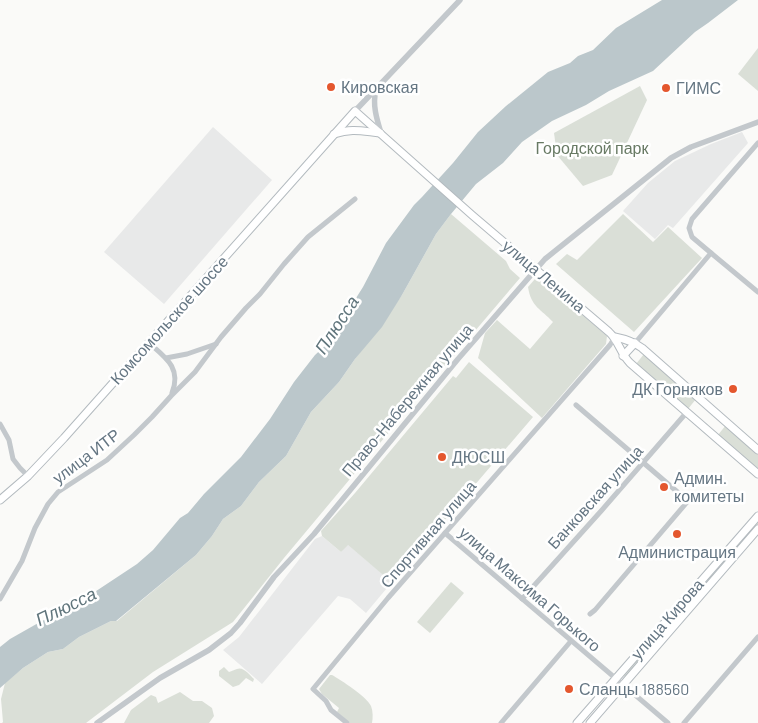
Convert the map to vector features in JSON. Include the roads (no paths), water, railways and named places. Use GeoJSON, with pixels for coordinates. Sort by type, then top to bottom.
{"type":"FeatureCollection","features":[{"type":"Feature","properties":{"kind":"main road"},"geometry":{"type":"LineString","coordinates":[[355,111],[381,133]]}},
{"type":"Feature","properties":{"kind":"main road","name":"Комсомольское шоссе"},"geometry":{"type":"LineString","coordinates":[[0,500],[28,476],[355,111]]}},
{"type":"Feature","properties":{"kind":"main road"},"geometry":{"type":"LineString","coordinates":[[334,134],[349,130],[381,133]]}},
{"type":"Feature","properties":{"kind":"main road","name":"улица Ленина"},"geometry":{"type":"LineString","coordinates":[[381,133],[472,216],[614,337],[623,356],[758,474]]}},
{"type":"Feature","properties":{"kind":"main road","name":"улица Ленина"},"geometry":{"type":"LineString","coordinates":[[614,337],[635,343],[758,450]]}},
{"type":"Feature","properties":{"kind":"main road"},"geometry":{"type":"LineString","coordinates":[[623,356],[635,343]]}},
{"type":"Feature","properties":{"kind":"main road","name":"улица Кирова"},"geometry":{"type":"LineString","coordinates":[[577,723],[758,516]]}},
{"type":"Feature","properties":{"kind":"main road","name":"улица Кирова"},"geometry":{"type":"LineString","coordinates":[[590,723],[758,529]]}},
{"type":"Feature","properties":{"kind":"street"},"geometry":{"type":"LineString","coordinates":[[355,111],[460,0]]}},
{"type":"Feature","properties":{"kind":"street"},"geometry":{"type":"LineString","coordinates":[[378,88],[374,104],[381,133]]}},
{"type":"Feature","properties":{"kind":"street","name":"Право-Набережная улица"},"geometry":{"type":"LineString","coordinates":[[97,723],[160,678],[209,650],[231,633],[274,577],[314,534],[458,359],[552,253],[672,158],[691,147],[758,122]]}},
{"type":"Feature","properties":{"kind":"street"},"geometry":{"type":"LineString","coordinates":[[758,143],[692,219],[689,228],[692,237],[758,292]]}},
{"type":"Feature","properties":{"kind":"street","name":"улица ИТР"},"geometry":{"type":"LineString","coordinates":[[0,598],[22,561],[35,528],[48,504],[58,492],[107,460],[134,436],[195,372],[246,308],[308,237],[355,199]]}},
{"type":"Feature","properties":{"kind":"street"},"geometry":{"type":"LineString","coordinates":[[635,343],[711,253]]}},
{"type":"Feature","properties":{"kind":"street","name":"Спортивная улица"},"geometry":{"type":"LineString","coordinates":[[347,723],[331,710],[326,700],[313,689],[388,598],[607,348],[614,337]]}},
{"type":"Feature","properties":{"kind":"street"},"geometry":{"type":"LineString","coordinates":[[149,342],[166,357],[174,370],[176,378],[175,387],[171,396]]}},
{"type":"Feature","properties":{"kind":"street"},"geometry":{"type":"LineString","coordinates":[[166,357],[187,354],[216,344]]}},
{"type":"Feature","properties":{"kind":"street"},"geometry":{"type":"LineString","coordinates":[[576,404],[688,501],[590,614]]}},
{"type":"Feature","properties":{"kind":"street","name":"Банковская улица"},"geometry":{"type":"LineString","coordinates":[[522,599],[687,412]]}},
{"type":"Feature","properties":{"kind":"street"},"geometry":{"type":"LineString","coordinates":[[0,424],[9,440],[13,459],[28,476]]}},
{"type":"Feature","properties":{"kind":"street","name":"улица Максима Горького"},"geometry":{"type":"LineString","coordinates":[[445,533],[668,723]]}},
{"type":"Feature","properties":{"kind":"street"},"geometry":{"type":"LineString","coordinates":[[684,723],[758,638]]}},
{"type":"Feature","properties":{"kind":"street"},"geometry":{"type":"LineString","coordinates":[[501,723],[571,640]]}},
{"type":"Feature","properties":{"kind":"place","name":"Кировская"},"geometry":{"type":"Point","coordinates":[331,87]}},
{"type":"Feature","properties":{"kind":"place","name":"ГИМС"},"geometry":{"type":"Point","coordinates":[666,88]}},
{"type":"Feature","properties":{"kind":"place","name":"ДК Горняков"},"geometry":{"type":"Point","coordinates":[733,389]}},
{"type":"Feature","properties":{"kind":"place","name":"ДЮСШ"},"geometry":{"type":"Point","coordinates":[442,457]}},
{"type":"Feature","properties":{"kind":"place","name":"Админ. комитеты"},"geometry":{"type":"Point","coordinates":[664,487]}},
{"type":"Feature","properties":{"kind":"place","name":"Администрация"},"geometry":{"type":"Point","coordinates":[677,534]}},
{"type":"Feature","properties":{"kind":"place","name":"Сланцы 188560"},"geometry":{"type":"Point","coordinates":[569,689]}},
{"type":"Feature","properties":{"kind":"park label","name":"Городской парк"},"geometry":{"type":"Point","coordinates":[592,148]}},
{"type":"Feature","properties":{"kind":"water label","name":"Плюсса"},"geometry":{"type":"Point","coordinates":[337,325]}},
{"type":"Feature","properties":{"kind":"water label","name":"Плюсса"},"geometry":{"type":"Point","coordinates":[66,607]}}]}
